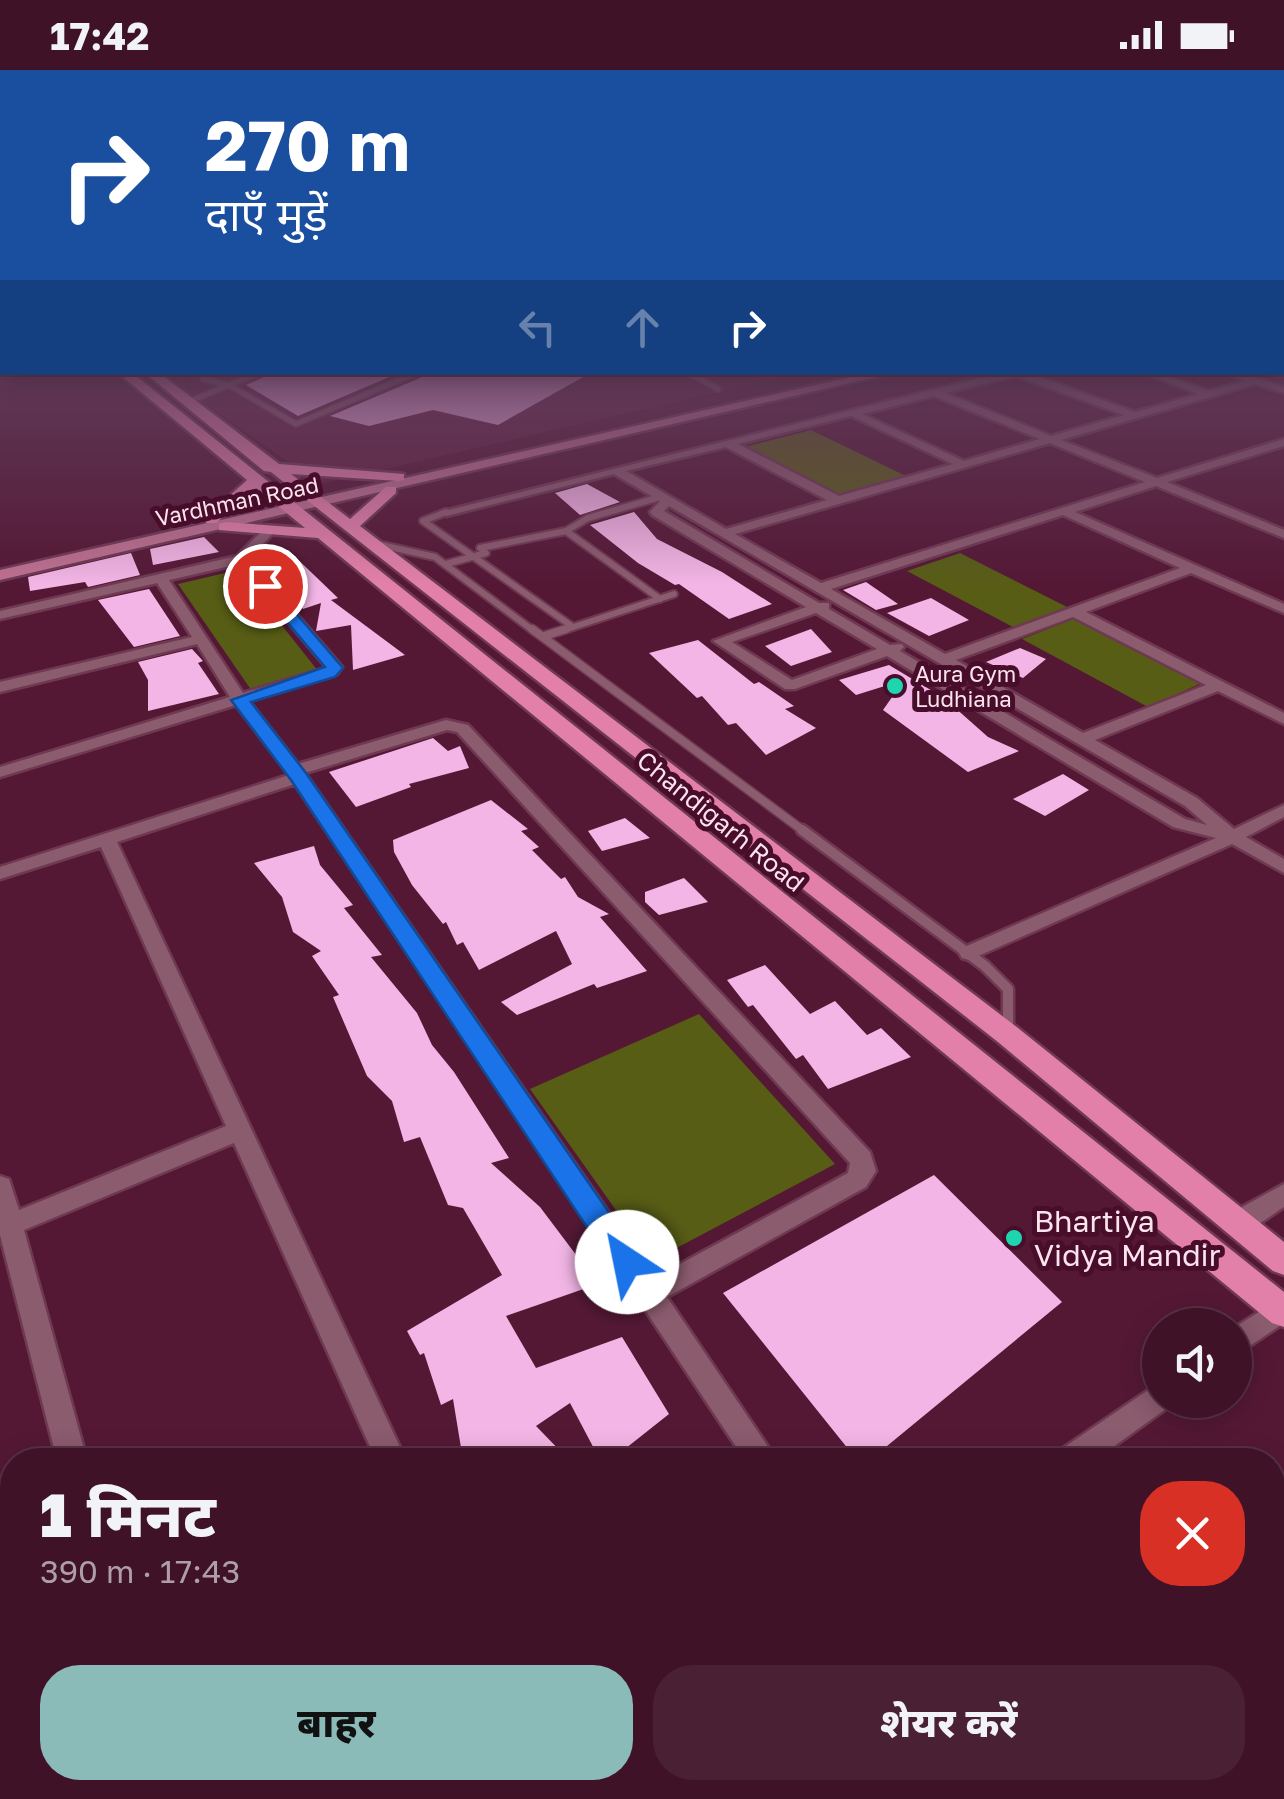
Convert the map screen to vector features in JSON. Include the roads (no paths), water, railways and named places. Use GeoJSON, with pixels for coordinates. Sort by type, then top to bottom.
{"type":"FeatureCollection","features":[{"type":"Feature","properties":{"kind":"main road","name":"Chandigarh Road"},"geometry":{"type":"LineString","coordinates":[[194,424],[302,505],[350,528],[371,543],[1008,1035],[1284,1261]]}},
{"type":"Feature","properties":{"kind":"main road","name":"Chandigarh Road"},"geometry":{"type":"LineString","coordinates":[[211,424],[263,474]]}},
{"type":"Feature","properties":{"kind":"main road"},"geometry":{"type":"LineString","coordinates":[[218,523],[263,474],[395,484]]}},
{"type":"Feature","properties":{"kind":"main road"},"geometry":{"type":"LineString","coordinates":[[350,528],[395,484]]}},
{"type":"Feature","properties":{"kind":"main road","name":"Chandigarh Road"},"geometry":{"type":"LineString","coordinates":[[302,505],[323,534],[1283,1311]]}},
{"type":"Feature","properties":{"kind":"main road"},"geometry":{"type":"LineString","coordinates":[[218,523],[323,534]]}},
{"type":"Feature","properties":{"kind":"street","name":"Vardhman Road"},"geometry":{"type":"LineString","coordinates":[[395,484],[620,424]]}},
{"type":"Feature","properties":{"kind":"street","name":"Vardhman Road"},"geometry":{"type":"LineString","coordinates":[[0,565],[302,505],[658,424]]}},
{"type":"Feature","properties":{"kind":"street"},"geometry":{"type":"LineString","coordinates":[[446,512],[812,424]]}},
{"type":"Feature","properties":{"kind":"street"},"geometry":{"type":"LineString","coordinates":[[873,424],[962,464]]}},
{"type":"Feature","properties":{"kind":"street"},"geometry":{"type":"LineString","coordinates":[[1012,424],[1284,534]]}},
{"type":"Feature","properties":{"kind":"street"},"geometry":{"type":"LineString","coordinates":[[724,533],[1103,424]]}},
{"type":"Feature","properties":{"kind":"street"},"geometry":{"type":"LineString","coordinates":[[818,588],[1284,442]]}},
{"type":"Feature","properties":{"kind":"street"},"geometry":{"type":"LineString","coordinates":[[729,444],[835,499]]}},
{"type":"Feature","properties":{"kind":"street"},"geometry":{"type":"LineString","coordinates":[[618,471],[1191,802],[1233,837],[1284,867]]}},
{"type":"Feature","properties":{"kind":"street"},"geometry":{"type":"LineString","coordinates":[[663,499],[656,512],[1179,823],[1233,837]]}},
{"type":"Feature","properties":{"kind":"street"},"geometry":{"type":"LineString","coordinates":[[1061,510],[1284,609]]}},
{"type":"Feature","properties":{"kind":"street"},"geometry":{"type":"LineString","coordinates":[[1263,526],[1284,518]]}},
{"type":"Feature","properties":{"kind":"street","name":"Vardhman Road"},"geometry":{"type":"LineString","coordinates":[[0,575],[218,523]]}},
{"type":"Feature","properties":{"kind":"street"},"geometry":{"type":"LineString","coordinates":[[0,615],[242,560],[270,530]]}},
{"type":"Feature","properties":{"kind":"street"},"geometry":{"type":"LineString","coordinates":[[0,772],[328,674],[334,668],[242,560]]}},
{"type":"Feature","properties":{"kind":"street"},"geometry":{"type":"LineString","coordinates":[[945,659],[1192,568]]}},
{"type":"Feature","properties":{"kind":"street"},"geometry":{"type":"LineString","coordinates":[[161,578],[240,700],[297,774],[754,1448]]}},
{"type":"Feature","properties":{"kind":"street"},"geometry":{"type":"LineString","coordinates":[[840,600],[720,641],[790,686],[912,641]]}},
{"type":"Feature","properties":{"kind":"street"},"geometry":{"type":"LineString","coordinates":[[1077,613],[1284,719]]}},
{"type":"Feature","properties":{"kind":"street"},"geometry":{"type":"LineString","coordinates":[[0,687],[200,639]]}},
{"type":"Feature","properties":{"kind":"street"},"geometry":{"type":"LineString","coordinates":[[1079,740],[1218,686]]}},
{"type":"Feature","properties":{"kind":"street"},"geometry":{"type":"LineString","coordinates":[[0,874],[446,725],[462,728],[861,1159],[864,1171],[857,1180],[648,1294]]}},
{"type":"Feature","properties":{"kind":"street"},"geometry":{"type":"LineString","coordinates":[[968,953],[1233,837],[1284,810]]}},
{"type":"Feature","properties":{"kind":"street"},"geometry":{"type":"LineString","coordinates":[[107,840],[385,1448]]}},
{"type":"Feature","properties":{"kind":"street"},"geometry":{"type":"LineString","coordinates":[[10,1225],[238,1131]]}},
{"type":"Feature","properties":{"kind":"street"},"geometry":{"type":"LineString","coordinates":[[0,1186],[69,1448]]}},
{"type":"Feature","properties":{"kind":"street"},"geometry":{"type":"LineString","coordinates":[[1235,1224],[1284,1194]]}},
{"type":"Feature","properties":{"kind":"street"},"geometry":{"type":"LineString","coordinates":[[1252,1332],[1283,1311]]}},
{"type":"Feature","properties":{"kind":"street"},"geometry":{"type":"LineString","coordinates":[[1087,1448],[1142,1409]]}},
{"type":"Feature","properties":{"kind":"lane"},"geometry":{"type":"LineString","coordinates":[[446,564],[486,553],[480,548],[566,531],[588,518],[663,499]]}},
{"type":"Feature","properties":{"kind":"lane"},"geometry":{"type":"LineString","coordinates":[[446,512],[423,520],[572,626]]}},
{"type":"Feature","properties":{"kind":"lane"},"geometry":{"type":"LineString","coordinates":[[566,531],[660,599]]}},
{"type":"Feature","properties":{"kind":"lane"},"geometry":{"type":"LineString","coordinates":[[371,543],[430,554],[446,564],[968,953],[1008,989],[1008,1035]]}},
{"type":"Feature","properties":{"kind":"lane"},"geometry":{"type":"LineString","coordinates":[[544,636],[674,594]]}},
{"type":"Feature","properties":{"kind":"place","name":"Aura Gym Ludhiana"},"geometry":{"type":"Point","coordinates":[895,686]}},
{"type":"Feature","properties":{"kind":"place","name":"Bhartiya Vidya Mandir"},"geometry":{"type":"Point","coordinates":[1014,1238]}}]}
